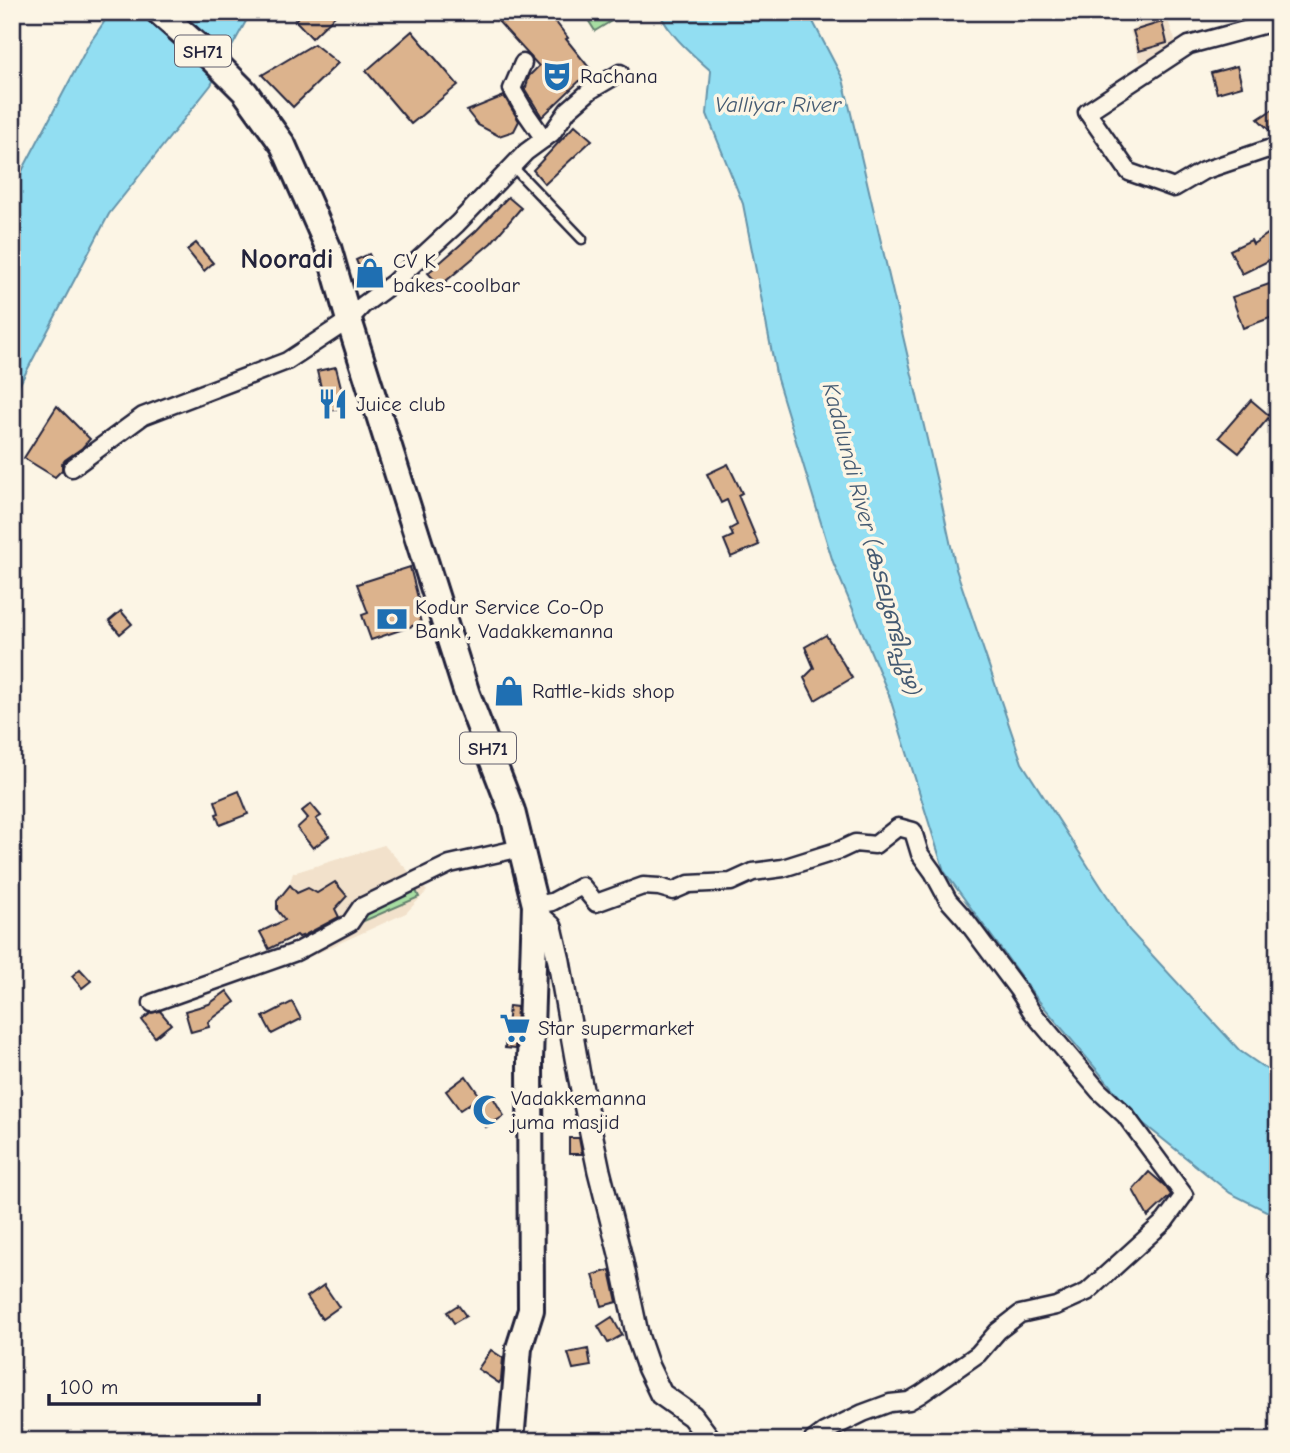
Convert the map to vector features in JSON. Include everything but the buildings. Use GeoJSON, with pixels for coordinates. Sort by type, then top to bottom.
{"type":"FeatureCollection","features":[{"type":"Feature","properties":{"kind":"main road","name":"SH71"},"geometry":{"type":"LineString","coordinates":[[159,12],[245,92],[283,145],[328,247],[467,694],[512,811],[535,909],[530,1060],[531,1310],[519,1348],[511,1441]]}},
{"type":"Feature","properties":{"kind":"main road"},"geometry":{"type":"LineString","coordinates":[[535,909],[551,927],[598,1171],[638,1338],[661,1394],[692,1416],[711,1441]]}},
{"type":"Feature","properties":{"kind":"street"},"geometry":{"type":"LineString","coordinates":[[1278,21],[1189,45],[1087,112],[1129,172],[1174,188],[1216,166],[1268,149],[1278,153]]}},
{"type":"Feature","properties":{"kind":"street"},"geometry":{"type":"LineString","coordinates":[[523,63],[512,89],[544,139]]}},
{"type":"Feature","properties":{"kind":"street"},"geometry":{"type":"LineString","coordinates":[[72,468],[143,416],[286,361],[349,320],[363,305],[393,284],[457,224],[526,152],[552,133],[568,110],[591,90],[620,73]]}},
{"type":"Feature","properties":{"kind":"street"},"geometry":{"type":"LineString","coordinates":[[535,909],[582,886],[596,903],[643,886],[673,891],[689,884],[732,882],[752,873],[783,868],[855,843],[875,845],[898,827],[912,831],[920,854],[948,900],[965,919],[1032,1012],[1099,1091],[1125,1115],[1184,1195],[1165,1221],[1087,1292],[1056,1306],[1020,1314],[998,1331],[978,1354],[909,1401],[890,1403],[863,1413],[824,1432],[812,1441]]}},
{"type":"Feature","properties":{"kind":"street"},"geometry":{"type":"LineString","coordinates":[[152,1003],[296,952],[350,923],[361,907],[450,864],[521,848]]}},
{"type":"Feature","properties":{"kind":"lane"},"geometry":{"type":"LineString","coordinates":[[513,167],[582,239]]}},
{"type":"Feature","properties":{"kind":"shaded area"},"geometry":{"type":"Polygon","coordinates":[[[1160,12],[1165,12],[1178,48],[1140,62],[1130,31],[1160,12]]]}},
{"type":"Feature","properties":{"kind":"shaded area"},"geometry":{"type":"Polygon","coordinates":[[[384,845],[427,891],[406,913],[311,956],[278,918],[293,873],[384,845]]]}},
{"type":"Feature","properties":{"kind":"green space"},"geometry":{"type":"Polygon","coordinates":[[[583,12],[626,12],[595,31],[583,12]]]}},
{"type":"Feature","properties":{"kind":"green space"},"geometry":{"type":"Polygon","coordinates":[[[414,886],[419,897],[357,924],[350,911],[362,897],[414,886]]]}},
{"type":"Feature","properties":{"kind":"water"},"geometry":{"type":"Polygon","coordinates":[[[111,12],[251,12],[211,85],[109,214],[12,399],[12,190],[89,44],[111,12]]]}},
{"type":"Feature","properties":{"kind":"water","name":"Valliyar River"},"geometry":{"type":"Polygon","coordinates":[[[659,12],[808,12],[843,79],[956,569],[1022,763],[1129,930],[1240,1051],[1278,1077],[1278,1217],[1230,1193],[1139,1120],[1038,1000],[944,871],[889,695],[833,562],[777,379],[743,204],[707,114],[711,71],[675,36],[659,12]]]}},
{"type":"Feature","properties":{"kind":"place","name":"Rachana"},"geometry":{"type":"Point","coordinates":[557,76]}},
{"type":"Feature","properties":{"kind":"place","name":"CV K bakes-coolbar"},"geometry":{"type":"Point","coordinates":[370,273]}},
{"type":"Feature","properties":{"kind":"place","name":"Juice club"},"geometry":{"type":"Point","coordinates":[333,404]}},
{"type":"Feature","properties":{"kind":"place","name":"Kodur Service Co-Op Bank , Vadakkemanna"},"geometry":{"type":"Point","coordinates":[392,619]}},
{"type":"Feature","properties":{"kind":"place","name":"Rattle-kids shop"},"geometry":{"type":"Point","coordinates":[509,691]}},
{"type":"Feature","properties":{"kind":"place","name":"Star supermarket"},"geometry":{"type":"Point","coordinates":[515,1028]}},
{"type":"Feature","properties":{"kind":"place","name":"Vadakkemanna juma masjid"},"geometry":{"type":"Point","coordinates":[488,1110]}},
{"type":"Feature","properties":{"kind":"district","name":"Nooradi"},"geometry":{"type":"Point","coordinates":[287,258]}},
{"type":"Feature","properties":{"kind":"water label","name":"Kadalundi River (കടലുണ്ടിപ്പുഴ)"},"geometry":{"type":"Point","coordinates":[872,539]}}]}
